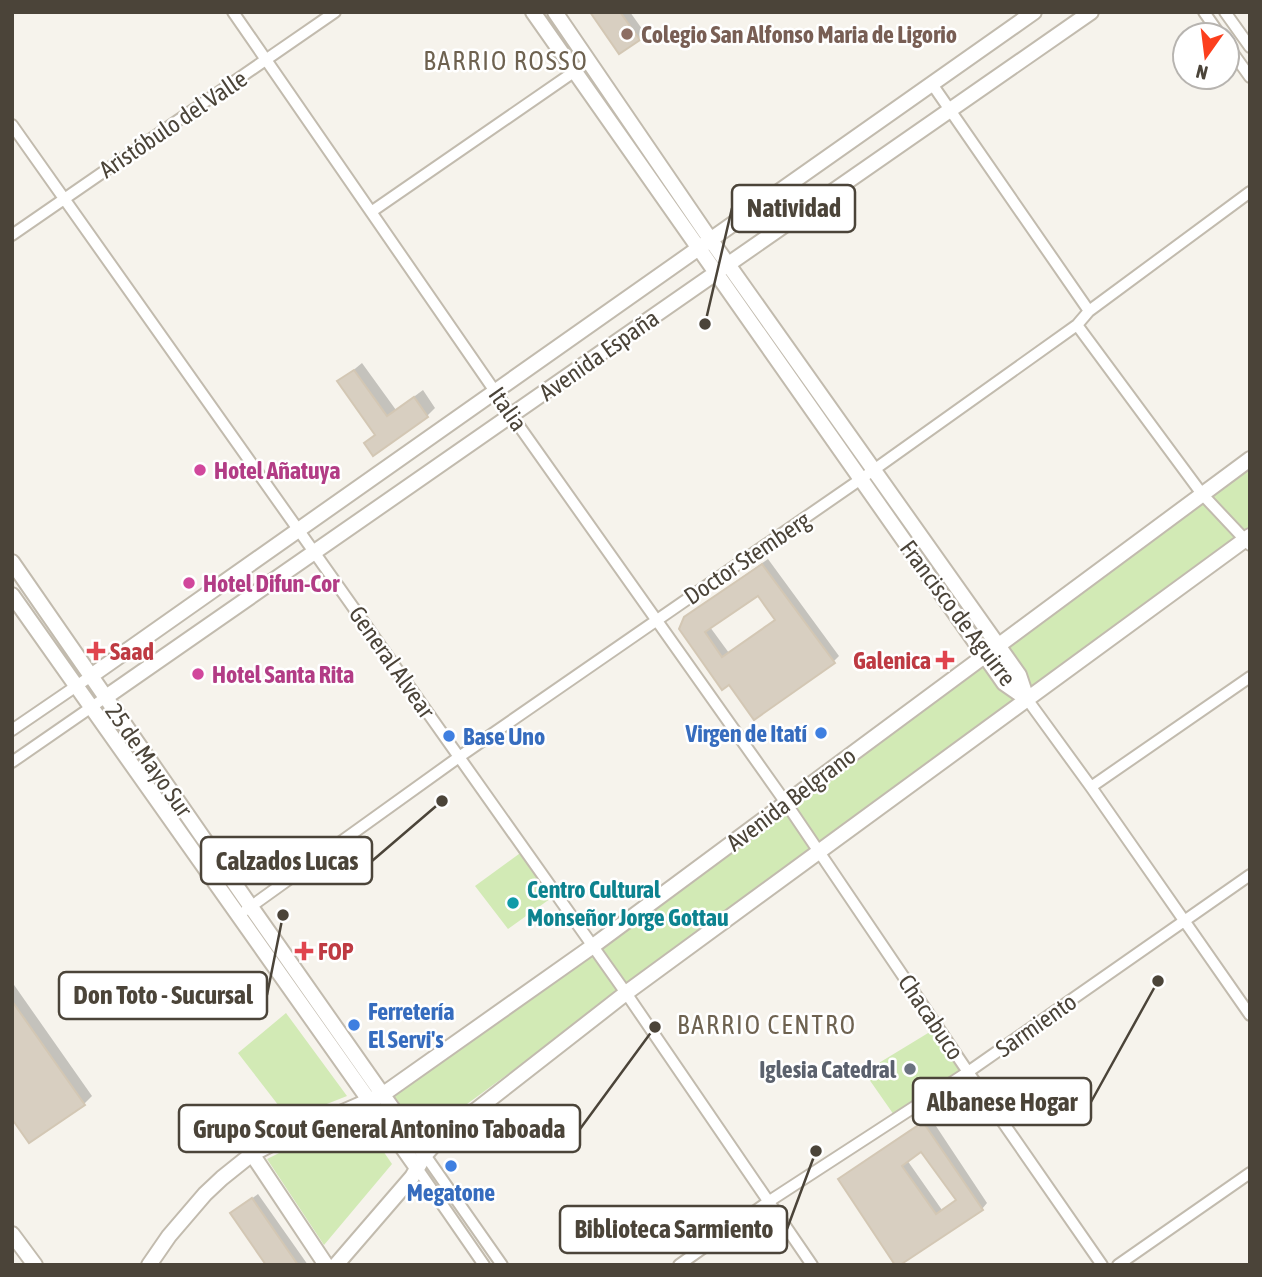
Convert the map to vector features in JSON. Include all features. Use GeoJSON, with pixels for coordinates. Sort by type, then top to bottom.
{"type":"FeatureCollection","features":[{"type":"Feature","properties":{"kind":"street","name":"Italia"},"geometry":{"type":"LineString","coordinates":[[233,12],[512,416],[786,803]]}},
{"type":"Feature","properties":{"kind":"street","name":"Aristóbulo del Valle"},"geometry":{"type":"LineString","coordinates":[[12,235],[335,12]]}},
{"type":"Feature","properties":{"kind":"street","name":"Francisco de Aguirre"},"geometry":{"type":"LineString","coordinates":[[533,12],[704,243],[861,480],[1004,683],[1027,699]]}},
{"type":"Feature","properties":{"kind":"street","name":"Francisco de Aguirre"},"geometry":{"type":"LineString","coordinates":[[555,12],[704,243]]}},
{"type":"Feature","properties":{"kind":"street","name":"Avenida España"},"geometry":{"type":"LineString","coordinates":[[91,676],[1034,12]]}},
{"type":"Feature","properties":{"kind":"street","name":"Avenida España"},"geometry":{"type":"LineString","coordinates":[[106,697],[1091,12]]}},
{"type":"Feature","properties":{"kind":"street"},"geometry":{"type":"LineString","coordinates":[[1225,12],[1250,47]]}},
{"type":"Feature","properties":{"kind":"street"},"geometry":{"type":"LineString","coordinates":[[371,212],[589,61]]}},
{"type":"Feature","properties":{"kind":"street"},"geometry":{"type":"LineString","coordinates":[[932,84],[1089,311]]}},
{"type":"Feature","properties":{"kind":"street","name":"General Alvear"},"geometry":{"type":"LineString","coordinates":[[12,125],[626,993],[812,1265]]}},
{"type":"Feature","properties":{"kind":"street","name":"Doctor Stemberg"},"geometry":{"type":"LineString","coordinates":[[244,911],[459,757],[874,471],[1077,326],[1089,311],[1250,192]]}},
{"type":"Feature","properties":{"kind":"street","name":"Francisco de Aguirre"},"geometry":{"type":"LineString","coordinates":[[722,269],[874,471],[1019,676],[1027,699]]}},
{"type":"Feature","properties":{"kind":"street"},"geometry":{"type":"LineString","coordinates":[[336,1265],[412,1177],[425,1155],[439,1139],[626,993],[1248,540],[1202,494],[1077,326]]}},
{"type":"Feature","properties":{"kind":"street","name":"Avenida Belgrano"},"geometry":{"type":"LineString","coordinates":[[149,1265],[169,1236],[205,1194],[252,1154],[375,1098],[593,946],[1250,459]]}},
{"type":"Feature","properties":{"kind":"street","name":"25 de Mayo Sur"},"geometry":{"type":"LineString","coordinates":[[12,562],[106,697],[244,911]]}},
{"type":"Feature","properties":{"kind":"street","name":"25 de Mayo Sur"},"geometry":{"type":"LineString","coordinates":[[12,595],[76,686],[244,911],[375,1098]]}},
{"type":"Feature","properties":{"kind":"street"},"geometry":{"type":"LineString","coordinates":[[12,730],[91,676]]}},
{"type":"Feature","properties":{"kind":"street"},"geometry":{"type":"LineString","coordinates":[[1091,787],[1250,677]]}},
{"type":"Feature","properties":{"kind":"street"},"geometry":{"type":"LineString","coordinates":[[12,762],[106,697]]}},
{"type":"Feature","properties":{"kind":"street"},"geometry":{"type":"LineString","coordinates":[[1027,699],[1250,1015]]}},
{"type":"Feature","properties":{"kind":"street","name":"Chacabuco"},"geometry":{"type":"LineString","coordinates":[[786,803],[1102,1265]]}},
{"type":"Feature","properties":{"kind":"street","name":"Sarmiento"},"geometry":{"type":"LineString","coordinates":[[679,1265],[768,1202],[968,1072],[1250,875]]}},
{"type":"Feature","properties":{"kind":"street"},"geometry":{"type":"LineString","coordinates":[[375,1098],[425,1155],[502,1265]]}},
{"type":"Feature","properties":{"kind":"street"},"geometry":{"type":"LineString","coordinates":[[375,1098],[417,1168],[484,1265]]}},
{"type":"Feature","properties":{"kind":"street"},"geometry":{"type":"LineString","coordinates":[[252,1154],[326,1265]]}},
{"type":"Feature","properties":{"kind":"street"},"geometry":{"type":"LineString","coordinates":[[1118,1265],[1250,1173]]}},
{"type":"Feature","properties":{"kind":"street"},"geometry":{"type":"LineString","coordinates":[[12,1234],[35,1265]]}},
{"type":"Feature","properties":{"kind":"green space"},"geometry":{"type":"Polygon","coordinates":[[[1250,466],[1250,530],[422,1137],[391,1096],[1250,466]]]}},
{"type":"Feature","properties":{"kind":"green space"},"geometry":{"type":"Polygon","coordinates":[[[523,851],[554,896],[508,929],[475,886],[523,851]]]}},
{"type":"Feature","properties":{"kind":"green space"},"geometry":{"type":"Polygon","coordinates":[[[286,1013],[347,1096],[289,1119],[238,1053],[286,1013]]]}},
{"type":"Feature","properties":{"kind":"green space"},"geometry":{"type":"Polygon","coordinates":[[[938,1027],[967,1066],[894,1115],[864,1072],[938,1027]]]}},
{"type":"Feature","properties":{"kind":"green space"},"geometry":{"type":"Polygon","coordinates":[[[358,1114],[392,1164],[324,1245],[267,1159],[358,1114]]]}},
{"type":"Feature","properties":{"kind":"building"},"geometry":{"type":"Polygon","coordinates":[[[590,12],[620,12],[640,40],[619,54],[590,12]]]}},
{"type":"Feature","properties":{"kind":"building"},"geometry":{"type":"Polygon","coordinates":[[[354,370],[387,416],[414,397],[428,417],[373,456],[364,443],[375,435],[337,381],[354,370]]]}},
{"type":"Feature","properties":{"kind":"building"},"geometry":{"type":"Polygon","coordinates":[[[762,564],[835,663],[754,720],[729,685],[722,690],[679,629],[684,617],[762,564]],[[758,596],[705,632],[722,657],[775,620],[758,596]]]}},
{"type":"Feature","properties":{"kind":"building"},"geometry":{"type":"Polygon","coordinates":[[[12,1001],[85,1105],[29,1143],[12,1119],[12,1001]]]}},
{"type":"Feature","properties":{"kind":"building"},"geometry":{"type":"Polygon","coordinates":[[[923,1122],[983,1210],[900,1265],[895,1265],[838,1179],[923,1122]],[[921,1152],[902,1166],[936,1214],[956,1200],[921,1152]]]}},
{"type":"Feature","properties":{"kind":"building"},"geometry":{"type":"Polygon","coordinates":[[[252,1198],[298,1265],[266,1265],[230,1213],[252,1198]]]}},
{"type":"Feature","properties":{"kind":"place","name":"Colegio San Alfonso Maria de Ligorio"},"geometry":{"type":"Point","coordinates":[627,34]}},
{"type":"Feature","properties":{"kind":"place","name":"Natividad"},"geometry":{"type":"Point","coordinates":[705,324]}},
{"type":"Feature","properties":{"kind":"place","name":"Hotel Añatuya"},"geometry":{"type":"Point","coordinates":[200,470]}},
{"type":"Feature","properties":{"kind":"place","name":"Hotel Difun-Cor"},"geometry":{"type":"Point","coordinates":[189,583]}},
{"type":"Feature","properties":{"kind":"place","name":"Saad"},"geometry":{"type":"Point","coordinates":[96,651]}},
{"type":"Feature","properties":{"kind":"place","name":"Galenica"},"geometry":{"type":"Point","coordinates":[945,660]}},
{"type":"Feature","properties":{"kind":"place","name":"Hotel Santa Rita"},"geometry":{"type":"Point","coordinates":[198,674]}},
{"type":"Feature","properties":{"kind":"place","name":"Virgen de Itatí"},"geometry":{"type":"Point","coordinates":[821,733]}},
{"type":"Feature","properties":{"kind":"place","name":"Base Uno"},"geometry":{"type":"Point","coordinates":[449,736]}},
{"type":"Feature","properties":{"kind":"place","name":"Calzados Lucas"},"geometry":{"type":"Point","coordinates":[442,801]}},
{"type":"Feature","properties":{"kind":"place","name":"Centro Cultural Monseñor Jorge Gottau"},"geometry":{"type":"Point","coordinates":[513,903]}},
{"type":"Feature","properties":{"kind":"place","name":"Don Toto - Sucursal"},"geometry":{"type":"Point","coordinates":[283,915]}},
{"type":"Feature","properties":{"kind":"place","name":"FOP"},"geometry":{"type":"Point","coordinates":[304,951]}},
{"type":"Feature","properties":{"kind":"place","name":"Albanese Hogar"},"geometry":{"type":"Point","coordinates":[1158,981]}},
{"type":"Feature","properties":{"kind":"place","name":"Ferretería El Servi's"},"geometry":{"type":"Point","coordinates":[354,1025]}},
{"type":"Feature","properties":{"kind":"place","name":"Grupo Scout General Antonino Taboada"},"geometry":{"type":"Point","coordinates":[655,1027]}},
{"type":"Feature","properties":{"kind":"place","name":"Iglesia Catedral"},"geometry":{"type":"Point","coordinates":[910,1069]}},
{"type":"Feature","properties":{"kind":"place","name":"Biblioteca Sarmiento"},"geometry":{"type":"Point","coordinates":[816,1151]}},
{"type":"Feature","properties":{"kind":"place","name":"Megatone"},"geometry":{"type":"Point","coordinates":[451,1166]}},
{"type":"Feature","properties":{"kind":"district","name":"BARRIO ROSSO"},"geometry":{"type":"Point","coordinates":[506,61]}},
{"type":"Feature","properties":{"kind":"district","name":"BARRIO CENTRO"},"geometry":{"type":"Point","coordinates":[767,1025]}}]}
